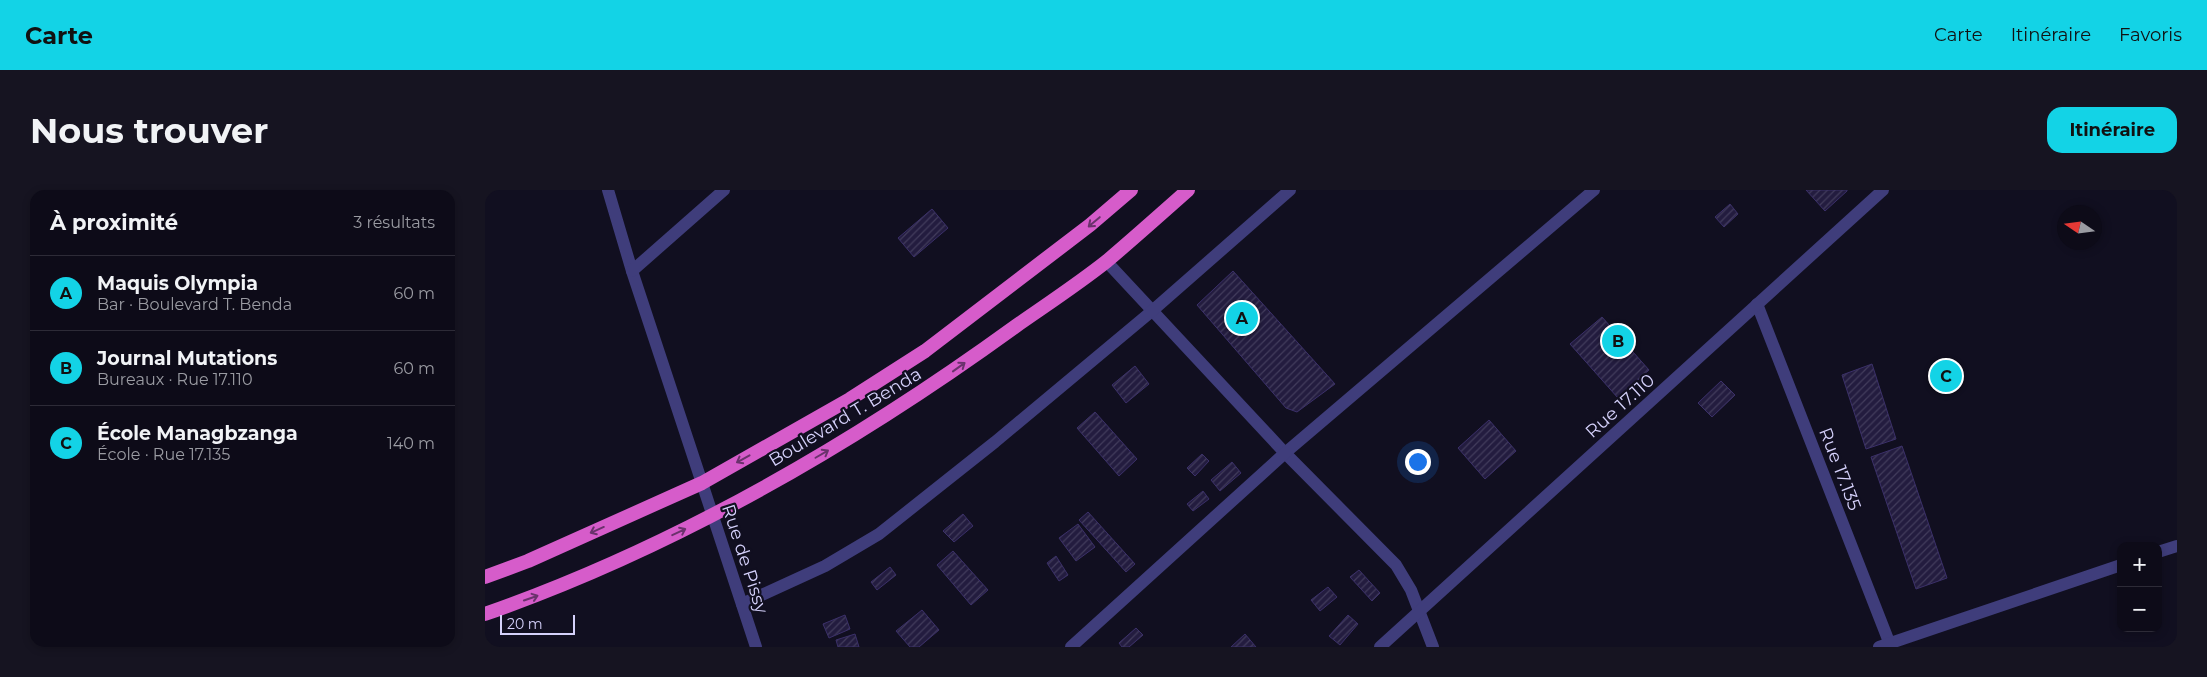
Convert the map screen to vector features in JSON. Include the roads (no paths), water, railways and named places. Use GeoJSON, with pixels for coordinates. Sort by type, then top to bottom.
{"type":"FeatureCollection","features":[{"type":"Feature","properties":{"kind":"highway","name":"Boulevard T. Benda"},"geometry":{"type":"LineString","coordinates":[[485,577],[528,561],[701,483],[850,399],[925,351],[1090,225],[1131,190]]}},
{"type":"Feature","properties":{"kind":"highway","name":"Boulevard T. Benda"},"geometry":{"type":"LineString","coordinates":[[485,614],[547,592],[713,516],[872,425],[939,382],[1106,261],[1188,190]]}},
{"type":"Feature","properties":{"kind":"street","name":"Rue de Pissy"},"geometry":{"type":"LineString","coordinates":[[608,190],[632,271],[756,647]]}},
{"type":"Feature","properties":{"kind":"street"},"geometry":{"type":"LineString","coordinates":[[632,271],[724,190]]}},
{"type":"Feature","properties":{"kind":"street"},"geometry":{"type":"LineString","coordinates":[[742,604],[825,566],[879,534],[995,442],[1151,311],[1290,190]]}},
{"type":"Feature","properties":{"kind":"street"},"geometry":{"type":"LineString","coordinates":[[1071,647],[1285,453],[1594,190]]}},
{"type":"Feature","properties":{"kind":"street","name":"Rue 17.110"},"geometry":{"type":"LineString","coordinates":[[1380,647],[1883,190]]}},
{"type":"Feature","properties":{"kind":"street"},"geometry":{"type":"LineString","coordinates":[[1106,261],[1285,453],[1396,566],[1411,590],[1433,647]]}},
{"type":"Feature","properties":{"kind":"street","name":"Rue 17.135"},"geometry":{"type":"LineString","coordinates":[[1757,304],[1886,646]]}},
{"type":"Feature","properties":{"kind":"street"},"geometry":{"type":"LineString","coordinates":[[2162,551],[2177,546]]}},
{"type":"Feature","properties":{"kind":"street"},"geometry":{"type":"LineString","coordinates":[[1886,646],[2117,566]]}},
{"type":"Feature","properties":{"kind":"place","name":"Maquis Olympia"},"geometry":{"type":"Point","coordinates":[1242,318]}},
{"type":"Feature","properties":{"kind":"place","name":"Journal Mutations"},"geometry":{"type":"Point","coordinates":[1618,341]}},
{"type":"Feature","properties":{"kind":"place","name":"École Managbzanga"},"geometry":{"type":"Point","coordinates":[1946,376]}}]}
